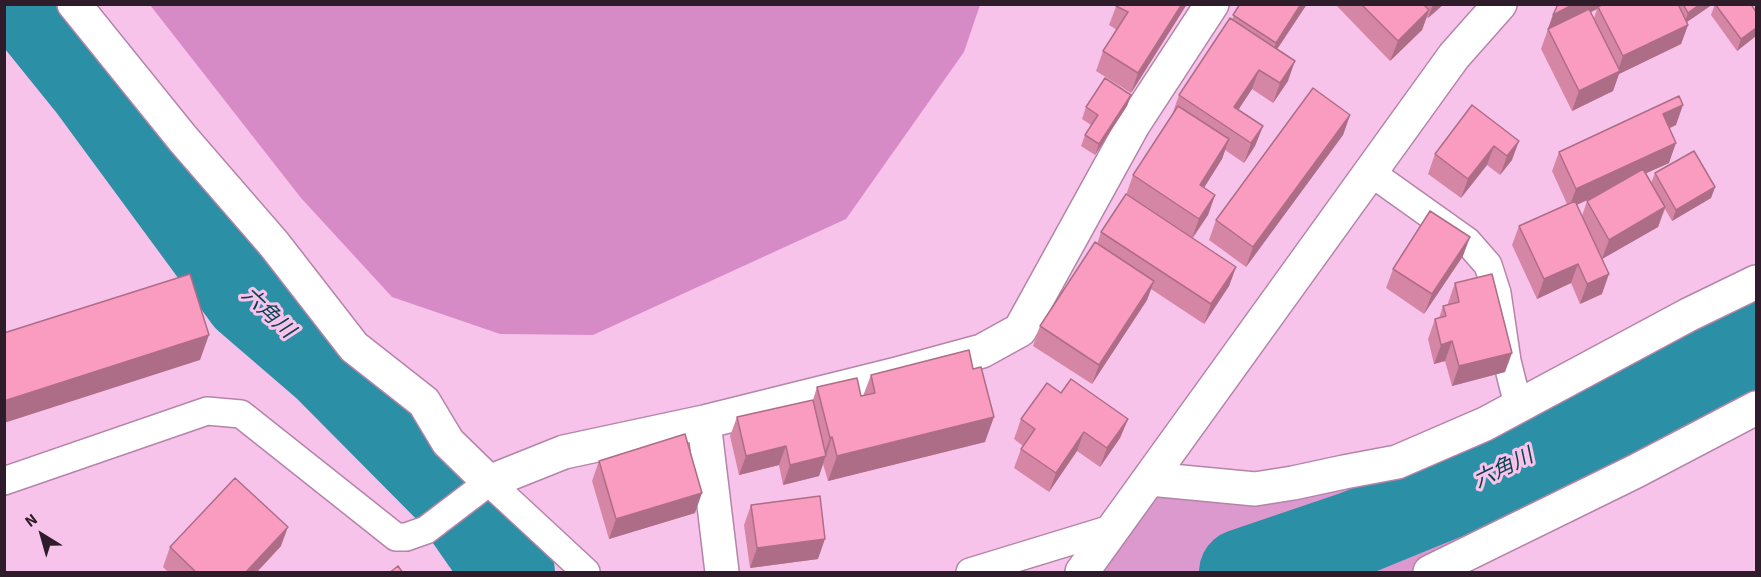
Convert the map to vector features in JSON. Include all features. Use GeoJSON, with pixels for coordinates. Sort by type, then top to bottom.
{"type":"FeatureCollection","features":[{"type":"Feature","properties":{"kind":"street"},"geometry":{"type":"LineString","coordinates":[[74,4],[183,139],[274,244],[354,347],[424,402],[478,490],[564,452],[704,422],[897,374],[982,351],[1020,330],[1133,125],[1212,4]]}},
{"type":"Feature","properties":{"kind":"street"},"geometry":{"type":"LineString","coordinates":[[1082,573],[1454,56],[1500,4]]}},
{"type":"Feature","properties":{"kind":"street"},"geometry":{"type":"LineString","coordinates":[[1150,479],[1255,489],[1397,462],[1485,424],[1688,315],[1756,282]]}},
{"type":"Feature","properties":{"kind":"street"},"geometry":{"type":"LineString","coordinates":[[1430,573],[1636,471],[1756,408]]}},
{"type":"Feature","properties":{"kind":"street"},"geometry":{"type":"LineString","coordinates":[[704,422],[722,573]]}},
{"type":"Feature","properties":{"kind":"lane"},"geometry":{"type":"LineString","coordinates":[[1370,172],[1467,241],[1488,266],[1497,293],[1507,361],[1518,405]]}},
{"type":"Feature","properties":{"kind":"lane"},"geometry":{"type":"LineString","coordinates":[[4,481],[207,411],[241,414],[396,537],[406,537],[426,530],[478,490],[586,573]]}},
{"type":"Feature","properties":{"kind":"lane"},"geometry":{"type":"LineString","coordinates":[[970,573],[1114,528]]}},
{"type":"Feature","properties":{"kind":"shaded area"},"geometry":{"type":"Polygon","coordinates":[[[150,5],[980,5],[964,52],[846,219],[593,335],[500,334],[392,297],[301,198],[150,5]]]}},
{"type":"Feature","properties":{"kind":"shaded area"},"geometry":{"type":"Polygon","coordinates":[[[1756,282],[1756,408],[1430,572],[1082,572],[1150,479],[1344,472],[1756,282]]]}},
{"type":"Feature","properties":{"kind":"building"},"geometry":{"type":"Polygon","coordinates":[[[1117,4],[1182,4],[1138,73],[1103,51],[1128,12],[1116,6],[1117,4]]]}},
{"type":"Feature","properties":{"kind":"building"},"geometry":{"type":"Polygon","coordinates":[[[1240,4],[1301,4],[1276,43],[1233,15],[1240,4]]]}},
{"type":"Feature","properties":{"kind":"building"},"geometry":{"type":"Polygon","coordinates":[[[1361,4],[1423,4],[1429,10],[1398,41],[1361,4]]]}},
{"type":"Feature","properties":{"kind":"building"},"geometry":{"type":"Polygon","coordinates":[[[1558,4],[1574,4],[1553,15],[1558,4]]]}},
{"type":"Feature","properties":{"kind":"building"},"geometry":{"type":"Polygon","coordinates":[[[1603,4],[1678,4],[1688,25],[1623,56],[1598,7],[1603,4]]]}},
{"type":"Feature","properties":{"kind":"building"},"geometry":{"type":"Polygon","coordinates":[[[1683,4],[1700,4],[1688,13],[1683,4]]]}},
{"type":"Feature","properties":{"kind":"building"},"geometry":{"type":"Polygon","coordinates":[[[1715,4],[1751,4],[1756,12],[1756,28],[1741,39],[1715,4]]]}},
{"type":"Feature","properties":{"kind":"building"},"geometry":{"type":"Polygon","coordinates":[[[1589,9],[1620,71],[1579,91],[1548,29],[1589,9]]]}},
{"type":"Feature","properties":{"kind":"building"},"geometry":{"type":"Polygon","coordinates":[[[1230,18],[1295,61],[1280,83],[1259,70],[1234,107],[1263,126],[1251,143],[1179,95],[1230,18]]]}},
{"type":"Feature","properties":{"kind":"building"},"geometry":{"type":"Polygon","coordinates":[[[1105,78],[1131,95],[1099,144],[1085,135],[1098,115],[1086,107],[1105,78]]]}},
{"type":"Feature","properties":{"kind":"building"},"geometry":{"type":"Polygon","coordinates":[[[1313,88],[1350,115],[1253,247],[1216,220],[1313,88]]]}},
{"type":"Feature","properties":{"kind":"building"},"geometry":{"type":"Polygon","coordinates":[[[1679,96],[1683,105],[1663,114],[1676,143],[1576,189],[1559,152],[1679,96]]]}},
{"type":"Feature","properties":{"kind":"building"},"geometry":{"type":"Polygon","coordinates":[[[1472,105],[1519,141],[1507,156],[1494,146],[1468,179],[1435,154],[1472,105]]]}},
{"type":"Feature","properties":{"kind":"building"},"geometry":{"type":"Polygon","coordinates":[[[1178,106],[1229,139],[1200,185],[1215,195],[1199,219],[1133,175],[1178,106]]]}},
{"type":"Feature","properties":{"kind":"building"},"geometry":{"type":"Polygon","coordinates":[[[1694,151],[1715,187],[1676,210],[1655,173],[1694,151]]]}},
{"type":"Feature","properties":{"kind":"building"},"geometry":{"type":"Polygon","coordinates":[[[1643,169],[1665,207],[1609,240],[1587,201],[1643,169]]]}},
{"type":"Feature","properties":{"kind":"building"},"geometry":{"type":"Polygon","coordinates":[[[1126,194],[1236,267],[1211,304],[1101,232],[1126,194]]]}},
{"type":"Feature","properties":{"kind":"building"},"geometry":{"type":"Polygon","coordinates":[[[1575,201],[1609,274],[1587,284],[1578,264],[1544,279],[1519,226],[1575,201]]]}},
{"type":"Feature","properties":{"kind":"building"},"geometry":{"type":"Polygon","coordinates":[[[1430,211],[1470,237],[1432,294],[1393,269],[1430,211]]]}},
{"type":"Feature","properties":{"kind":"building"},"geometry":{"type":"Polygon","coordinates":[[[1095,242],[1154,281],[1099,365],[1040,326],[1095,242]]]}},
{"type":"Feature","properties":{"kind":"building"},"geometry":{"type":"Polygon","coordinates":[[[190,274],[209,335],[4,401],[4,333],[190,274]]]}},
{"type":"Feature","properties":{"kind":"building"},"geometry":{"type":"Polygon","coordinates":[[[1492,274],[1512,353],[1459,366],[1452,341],[1441,345],[1435,319],[1446,316],[1443,306],[1459,302],[1455,283],[1492,274]]]}},
{"type":"Feature","properties":{"kind":"building"},"geometry":{"type":"Polygon","coordinates":[[[969,350],[973,369],[981,367],[994,417],[837,456],[817,387],[857,378],[861,396],[875,393],[871,375],[969,350]]]}},
{"type":"Feature","properties":{"kind":"building"},"geometry":{"type":"Polygon","coordinates":[[[1071,379],[1128,419],[1107,448],[1084,432],[1056,473],[1021,449],[1035,429],[1021,419],[1047,383],[1061,393],[1071,379]]]}},
{"type":"Feature","properties":{"kind":"building"},"geometry":{"type":"Polygon","coordinates":[[[813,400],[826,456],[790,465],[786,446],[746,456],[737,417],[813,400]]]}},
{"type":"Feature","properties":{"kind":"building"},"geometry":{"type":"Polygon","coordinates":[[[685,434],[702,493],[616,519],[599,461],[685,434]]]}},
{"type":"Feature","properties":{"kind":"building"},"geometry":{"type":"Polygon","coordinates":[[[235,478],[288,527],[245,573],[197,573],[170,547],[235,478]]]}},
{"type":"Feature","properties":{"kind":"building"},"geometry":{"type":"Polygon","coordinates":[[[820,496],[825,539],[757,548],[751,505],[820,496]]]}},
{"type":"Feature","properties":{"kind":"building"},"geometry":{"type":"Polygon","coordinates":[[[398,566],[403,573],[389,573],[398,566]]]}},
{"type":"Feature","properties":{"kind":"waterway","name":"六角川"},"geometry":{"type":"LineString","coordinates":[[24,4],[91,87],[247,299],[326,367],[449,491],[488,547],[512,572]]}},
{"type":"Feature","properties":{"kind":"waterway","name":"六角川"},"geometry":{"type":"LineString","coordinates":[[1242,572],[1354,534],[1474,485],[1756,344]]}}]}
